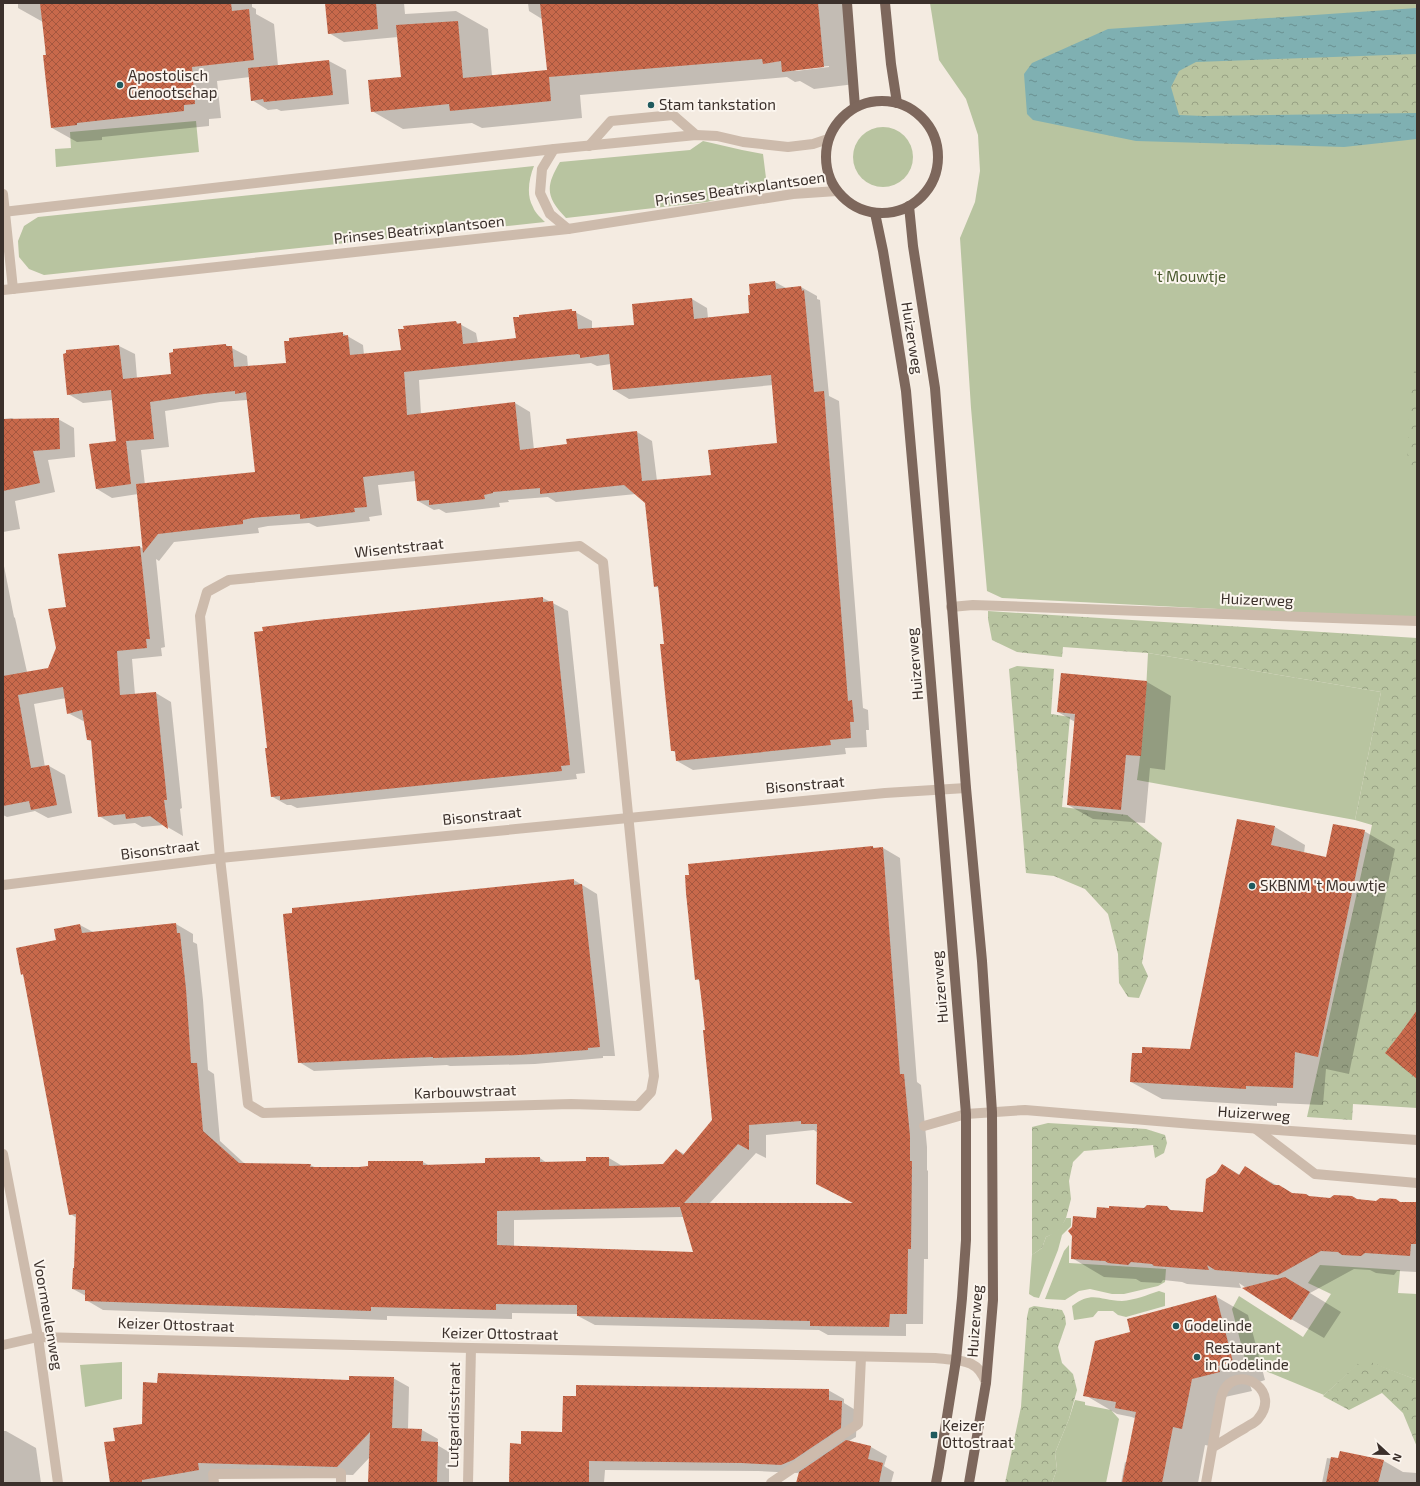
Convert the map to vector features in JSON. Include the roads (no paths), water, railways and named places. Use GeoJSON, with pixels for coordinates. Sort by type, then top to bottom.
{"type":"FeatureCollection","features":[{"type":"Feature","properties":{"kind":"main road"},"geometry":{"type":"LineString","coordinates":[[847,3],[855,107]]}},
{"type":"Feature","properties":{"kind":"main road"},"geometry":{"type":"LineString","coordinates":[[885,3],[891,64],[897,103]]}},
{"type":"Feature","properties":{"kind":"main road"},"geometry":{"type":"LineString","coordinates":[[876,101],[897,103],[917,113],[931,130],[938,150],[936,173],[926,192],[909,206],[893,213],[875,213],[853,206],[837,191],[826,166],[828,139],[838,120],[855,107],[876,101]]}},
{"type":"Feature","properties":{"kind":"main road","name":"Huizerweg"},"geometry":{"type":"LineString","coordinates":[[909,206],[913,246],[935,388],[951,607],[982,961],[992,1112],[993,1300],[986,1383],[969,1483]]}},
{"type":"Feature","properties":{"kind":"main road","name":"Huizerweg"},"geometry":{"type":"LineString","coordinates":[[875,213],[883,251],[906,391],[966,1114],[966,1240],[956,1360],[936,1483]]}},
{"type":"Feature","properties":{"kind":"street"},"geometry":{"type":"LineString","coordinates":[[589,146],[611,121],[673,115],[696,135]]}},
{"type":"Feature","properties":{"kind":"street"},"geometry":{"type":"LineString","coordinates":[[4,212],[554,149],[696,135],[717,136],[743,142],[788,147],[813,144],[828,139]]}},
{"type":"Feature","properties":{"kind":"street"},"geometry":{"type":"LineString","coordinates":[[554,149],[542,170],[540,193],[550,214],[568,229]]}},
{"type":"Feature","properties":{"kind":"street","name":"Prinses Beatrixplantsoen"},"geometry":{"type":"LineString","coordinates":[[8,290],[568,229],[793,194],[837,191]]}},
{"type":"Feature","properties":{"kind":"street"},"geometry":{"type":"LineString","coordinates":[[3,194],[8,290]]}},
{"type":"Feature","properties":{"kind":"street","name":"Wisentstraat"},"geometry":{"type":"LineString","coordinates":[[220,858],[200,616],[207,592],[229,580],[237,579],[580,546],[603,562],[628,817]]}},
{"type":"Feature","properties":{"kind":"street","name":"Huizerweg"},"geometry":{"type":"LineString","coordinates":[[951,607],[973,605],[1417,621]]}},
{"type":"Feature","properties":{"kind":"street","name":"Bisonstraat"},"geometry":{"type":"LineString","coordinates":[[3,885],[220,858],[628,817],[885,793],[966,788]]}},
{"type":"Feature","properties":{"kind":"street","name":"Karbouwstraat"},"geometry":{"type":"LineString","coordinates":[[220,858],[248,1104],[263,1113],[571,1104],[638,1106],[650,1092],[654,1076],[628,817]]}},
{"type":"Feature","properties":{"kind":"street","name":"Huizerweg"},"geometry":{"type":"LineString","coordinates":[[966,1114],[1025,1110],[1256,1129],[1417,1140]]}},
{"type":"Feature","properties":{"kind":"street"},"geometry":{"type":"LineString","coordinates":[[924,1126],[966,1114]]}},
{"type":"Feature","properties":{"kind":"street"},"geometry":{"type":"LineString","coordinates":[[1256,1129],[1315,1174],[1417,1183]]}},
{"type":"Feature","properties":{"kind":"street","name":"Voormeulenweg"},"geometry":{"type":"LineString","coordinates":[[3,1154],[38,1337],[58,1483]]}},
{"type":"Feature","properties":{"kind":"street","name":"Keizer Ottostraat"},"geometry":{"type":"LineString","coordinates":[[3,1345],[38,1337],[935,1358],[968,1362],[977,1366],[983,1374],[986,1383]]}},
{"type":"Feature","properties":{"kind":"street","name":"Lutgardisstraat"},"geometry":{"type":"LineString","coordinates":[[468,1483],[471,1348]]}},
{"type":"Feature","properties":{"kind":"street"},"geometry":{"type":"LineString","coordinates":[[771,1483],[858,1424],[861,1357]]}},
{"type":"Feature","properties":{"kind":"street"},"geometry":{"type":"LineString","coordinates":[[1206,1483],[1221,1398],[1226,1387],[1231,1383],[1240,1380],[1252,1381],[1258,1385],[1265,1396],[1266,1406],[1257,1420],[1213,1447]]}},
{"type":"Feature","properties":{"kind":"street"},"geometry":{"type":"LineString","coordinates":[[214,1483],[213,1474],[341,1473],[341,1483]]}},
{"type":"Feature","properties":{"kind":"water"},"geometry":{"type":"Polygon","coordinates":[[[1417,8],[1417,54],[1196,62],[1179,71],[1171,87],[1179,115],[1203,116],[1417,113],[1417,139],[1344,147],[1136,141],[1033,120],[1027,114],[1024,74],[1032,63],[1108,29],[1417,8]]]}},
{"type":"Feature","properties":{"kind":"place","name":"Apostolisch Genootschap"},"geometry":{"type":"Point","coordinates":[120,85]}},
{"type":"Feature","properties":{"kind":"place","name":"Stam tankstation"},"geometry":{"type":"Point","coordinates":[651,105]}},
{"type":"Feature","properties":{"kind":"place","name":"SKBNM 't Mouwtje"},"geometry":{"type":"Point","coordinates":[1252,886]}},
{"type":"Feature","properties":{"kind":"place","name":"Godelinde"},"geometry":{"type":"Point","coordinates":[1176,1326]}},
{"type":"Feature","properties":{"kind":"place","name":"Restaurant in Godelinde"},"geometry":{"type":"Point","coordinates":[1197,1357]}},
{"type":"Feature","properties":{"kind":"place","name":"Keizer Ottostraat"},"geometry":{"type":"Point","coordinates":[934,1435]}},
{"type":"Feature","properties":{"kind":"park label","name":"'t Mouwtje"},"geometry":{"type":"Point","coordinates":[1190,277]}}]}
